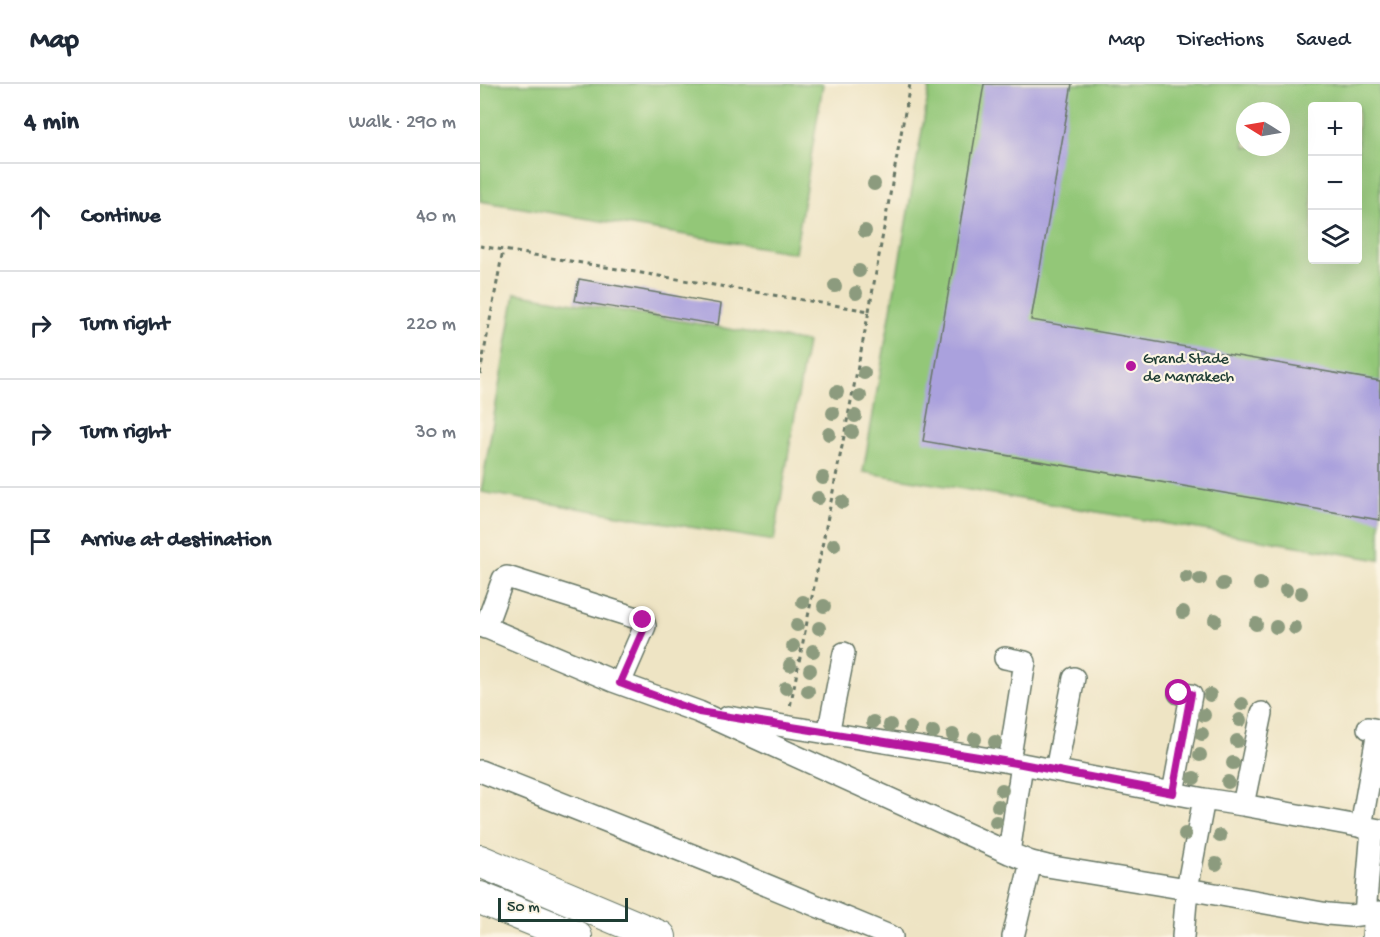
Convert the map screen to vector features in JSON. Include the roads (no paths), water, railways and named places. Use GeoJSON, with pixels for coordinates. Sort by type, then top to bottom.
{"type":"FeatureCollection","features":[{"type":"Feature","properties":{"kind":"highway"},"geometry":{"type":"LineString","coordinates":[[480,861],[660,937]]}},
{"type":"Feature","properties":{"kind":"highway"},"geometry":{"type":"LineString","coordinates":[[480,898],[576,937]]}},
{"type":"Feature","properties":{"kind":"street"},"geometry":{"type":"LineString","coordinates":[[620,683],[645,626],[643,620],[507,578],[503,579],[483,626],[620,683],[699,712],[1009,854],[1047,866],[1328,914],[1350,916],[1373,913]]}},
{"type":"Feature","properties":{"kind":"street"},"geometry":{"type":"LineString","coordinates":[[828,734],[844,653]]}},
{"type":"Feature","properties":{"kind":"street"},"geometry":{"type":"LineString","coordinates":[[1005,658],[1025,662],[1009,854]]}},
{"type":"Feature","properties":{"kind":"street"},"geometry":{"type":"LineString","coordinates":[[1056,770],[1074,678]]}},
{"type":"Feature","properties":{"kind":"street"},"geometry":{"type":"LineString","coordinates":[[1173,793],[1191,694],[1179,693]]}},
{"type":"Feature","properties":{"kind":"street"},"geometry":{"type":"LineString","coordinates":[[699,712],[1056,770],[1371,829]]}},
{"type":"Feature","properties":{"kind":"street"},"geometry":{"type":"LineString","coordinates":[[1244,805],[1262,713]]}},
{"type":"Feature","properties":{"kind":"street"},"geometry":{"type":"LineString","coordinates":[[1368,728],[1378,730],[1371,829],[1373,937]]}},
{"type":"Feature","properties":{"kind":"street"},"geometry":{"type":"LineString","coordinates":[[480,771],[892,937]]}},
{"type":"Feature","properties":{"kind":"street"},"geometry":{"type":"LineString","coordinates":[[1183,937],[1187,889],[1204,799]]}},
{"type":"Feature","properties":{"kind":"street"},"geometry":{"type":"LineString","coordinates":[[1013,937],[1031,862]]}},
{"type":"Feature","properties":{"kind":"place","name":"Grand Stade de Marrakech"},"geometry":{"type":"Point","coordinates":[1131,366]}}]}
